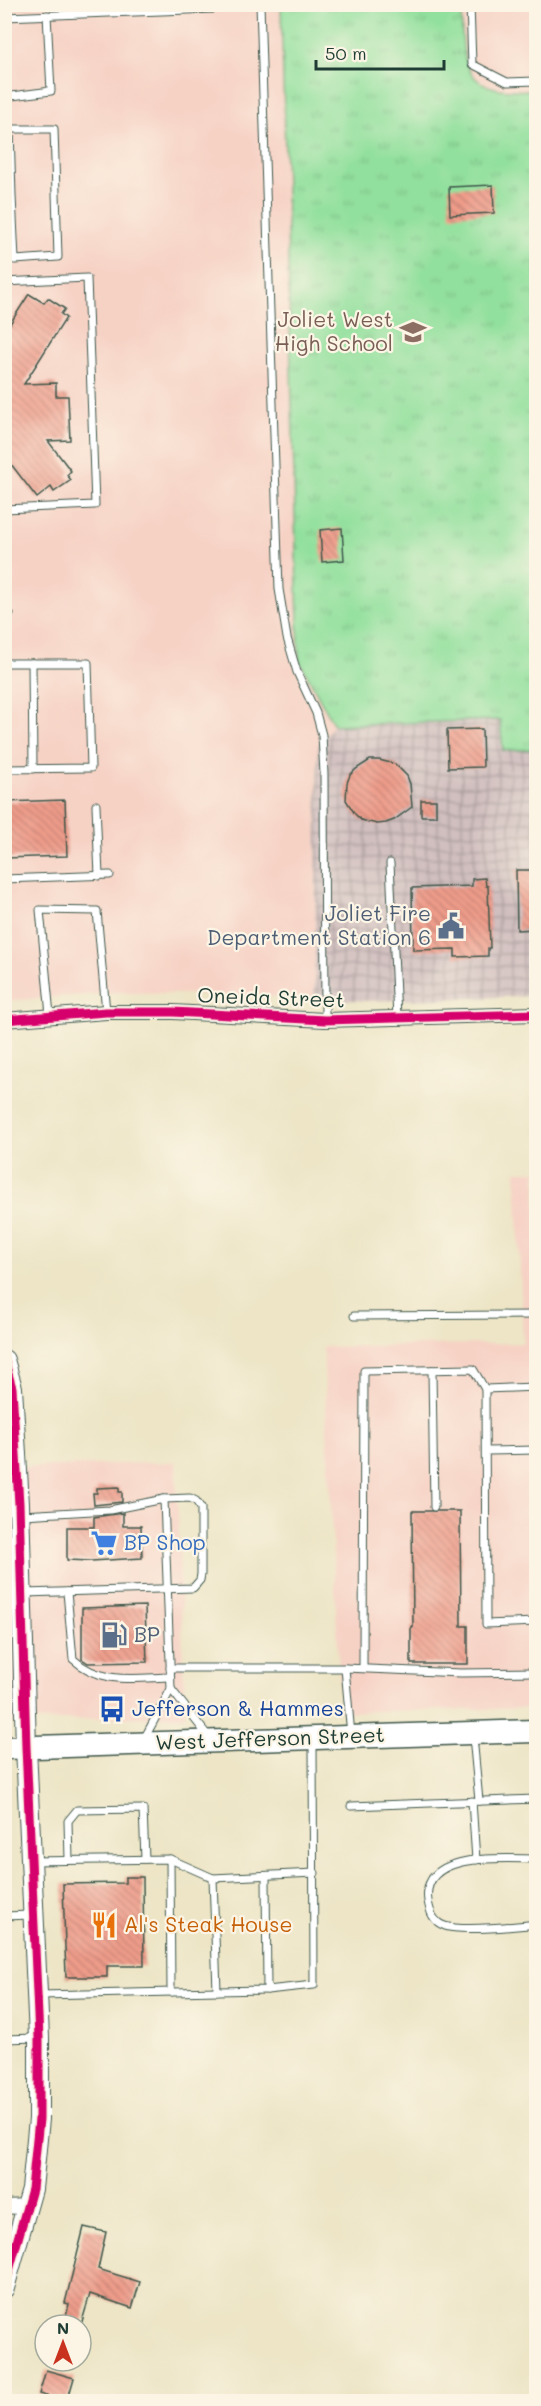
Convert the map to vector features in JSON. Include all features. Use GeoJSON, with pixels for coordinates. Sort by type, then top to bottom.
{"type":"FeatureCollection","features":[{"type":"Feature","properties":{"kind":"main road","name":"West Jefferson Street"},"geometry":{"type":"LineString","coordinates":[[15,1747],[537,1731]]}},
{"type":"Feature","properties":{"kind":"street","name":"Oneida Street"},"geometry":{"type":"LineString","coordinates":[[4,1020],[106,1012],[173,1012],[325,1020],[537,1014]]}},
{"type":"Feature","properties":{"kind":"street"},"geometry":{"type":"LineString","coordinates":[[4,1360],[12,1388],[16,1508],[22,1593],[15,1747],[32,1861],[39,2038],[39,2119],[32,2189],[4,2288]]}},
{"type":"Feature","properties":{"kind":"street"},"geometry":{"type":"LineString","coordinates":[[4,2207],[27,2206]]}},
{"type":"Feature","properties":{"kind":"lane"},"geometry":{"type":"LineString","coordinates":[[260,4],[279,589],[293,661],[305,694],[316,713],[322,735],[325,1020]]}},
{"type":"Feature","properties":{"kind":"lane"},"geometry":{"type":"LineString","coordinates":[[470,4],[472,64],[507,82],[537,81]]}},
{"type":"Feature","properties":{"kind":"lane"},"geometry":{"type":"LineString","coordinates":[[4,17],[214,9]]}},
{"type":"Feature","properties":{"kind":"lane"},"geometry":{"type":"LineString","coordinates":[[4,97],[51,91],[47,15]]}},
{"type":"Feature","properties":{"kind":"lane"},"geometry":{"type":"LineString","coordinates":[[10,129],[54,129],[58,257],[15,260],[8,196],[10,129]]}},
{"type":"Feature","properties":{"kind":"lane"},"geometry":{"type":"LineString","coordinates":[[4,282],[87,278],[95,505],[4,509]]}},
{"type":"Feature","properties":{"kind":"lane"},"geometry":{"type":"LineString","coordinates":[[4,663],[88,663],[91,768],[4,769]]}},
{"type":"Feature","properties":{"kind":"lane"},"geometry":{"type":"LineString","coordinates":[[32,663],[33,769]]}},
{"type":"Feature","properties":{"kind":"lane"},"geometry":{"type":"LineString","coordinates":[[96,805],[99,876]]}},
{"type":"Feature","properties":{"kind":"lane"},"geometry":{"type":"LineString","coordinates":[[390,863],[397,1018]]}},
{"type":"Feature","properties":{"kind":"lane"},"geometry":{"type":"LineString","coordinates":[[4,879],[110,875]]}},
{"type":"Feature","properties":{"kind":"lane"},"geometry":{"type":"LineString","coordinates":[[50,1015],[40,910],[97,911],[106,1012]]}},
{"type":"Feature","properties":{"kind":"lane"},"geometry":{"type":"LineString","coordinates":[[354,1316],[537,1315]]}},
{"type":"Feature","properties":{"kind":"lane"},"geometry":{"type":"LineString","coordinates":[[363,1668],[364,1371],[473,1369],[485,1389],[486,1624],[537,1622]]}},
{"type":"Feature","properties":{"kind":"lane"},"geometry":{"type":"LineString","coordinates":[[432,1370],[434,1507]]}},
{"type":"Feature","properties":{"kind":"lane"},"geometry":{"type":"LineString","coordinates":[[485,1389],[537,1387]]}},
{"type":"Feature","properties":{"kind":"lane"},"geometry":{"type":"LineString","coordinates":[[487,1451],[536,1450],[537,1456]]}},
{"type":"Feature","properties":{"kind":"lane"},"geometry":{"type":"LineString","coordinates":[[16,1508],[110,1510],[164,1499],[190,1498],[196,1501],[201,1508],[201,1574],[200,1580],[193,1587],[167,1590],[22,1593]]}},
{"type":"Feature","properties":{"kind":"lane"},"geometry":{"type":"LineString","coordinates":[[142,1743],[171,1689],[164,1499]]}},
{"type":"Feature","properties":{"kind":"lane"},"geometry":{"type":"LineString","coordinates":[[67,1592],[73,1659],[80,1666],[91,1673],[114,1678],[170,1677]]}},
{"type":"Feature","properties":{"kind":"lane"},"geometry":{"type":"LineString","coordinates":[[170,1668],[363,1668],[461,1673],[537,1671]]}},
{"type":"Feature","properties":{"kind":"lane"},"geometry":{"type":"LineString","coordinates":[[345,1668],[352,1737]]}},
{"type":"Feature","properties":{"kind":"lane"},"geometry":{"type":"LineString","coordinates":[[171,1689],[212,1741]]}},
{"type":"Feature","properties":{"kind":"lane"},"geometry":{"type":"LineString","coordinates":[[473,1733],[476,1860]]}},
{"type":"Feature","properties":{"kind":"lane"},"geometry":{"type":"LineString","coordinates":[[37,1995],[267,1990],[314,1985],[313,1738]]}},
{"type":"Feature","properties":{"kind":"lane"},"geometry":{"type":"LineString","coordinates":[[351,1806],[537,1799]]}},
{"type":"Feature","properties":{"kind":"lane"},"geometry":{"type":"LineString","coordinates":[[69,1860],[68,1821],[76,1810],[132,1809],[143,1809],[145,1859]]}},
{"type":"Feature","properties":{"kind":"lane"},"geometry":{"type":"LineString","coordinates":[[32,1861],[170,1858],[213,1878],[315,1873]]}},
{"type":"Feature","properties":{"kind":"lane"},"geometry":{"type":"LineString","coordinates":[[170,1858],[171,1992]]}},
{"type":"Feature","properties":{"kind":"lane"},"geometry":{"type":"LineString","coordinates":[[537,1859],[476,1860],[448,1865],[431,1879],[427,1897],[430,1915],[444,1926],[475,1928],[537,1924]]}},
{"type":"Feature","properties":{"kind":"lane"},"geometry":{"type":"LineString","coordinates":[[266,1877],[267,1990]]}},
{"type":"Feature","properties":{"kind":"lane"},"geometry":{"type":"LineString","coordinates":[[213,1878],[216,1991]]}},
{"type":"Feature","properties":{"kind":"lane"},"geometry":{"type":"LineString","coordinates":[[4,1916],[34,1915]]}},
{"type":"Feature","properties":{"kind":"lane"},"geometry":{"type":"LineString","coordinates":[[4,2039],[39,2038]]}},
{"type":"Feature","properties":{"kind":"shaded area"},"geometry":{"type":"Polygon","coordinates":[[[4,5],[536,5],[536,749],[500,720],[334,725],[318,745],[314,998],[121,992],[5,1001],[4,5]]]}},
{"type":"Feature","properties":{"kind":"shaded area"},"geometry":{"type":"Polygon","coordinates":[[[501,720],[503,750],[536,749],[536,996],[369,1001],[314,998],[318,745],[334,725],[501,720]]]}},
{"type":"Feature","properties":{"kind":"shaded area"},"geometry":{"type":"Polygon","coordinates":[[[516,1171],[536,1171],[536,1708],[341,1712],[323,1347],[523,1343],[516,1171]]]}},
{"type":"Feature","properties":{"kind":"shaded area"},"geometry":{"type":"Polygon","coordinates":[[[176,1462],[185,1716],[5,1722],[4,1468],[176,1462]]]}},
{"type":"Feature","properties":{"kind":"green space","name":"Joliet West High School"},"geometry":{"type":"Polygon","coordinates":[[[281,5],[461,5],[463,46],[471,73],[480,82],[493,87],[536,90],[536,749],[503,751],[500,720],[334,725],[299,660],[281,5]]]}},
{"type":"Feature","properties":{"kind":"building"},"geometry":{"type":"Polygon","coordinates":[[[493,185],[494,213],[450,215],[449,187],[493,185]]]}},
{"type":"Feature","properties":{"kind":"building"},"geometry":{"type":"Polygon","coordinates":[[[29,294],[44,303],[48,298],[65,309],[61,314],[66,318],[24,384],[56,383],[56,396],[68,396],[70,440],[48,441],[71,471],[67,475],[71,480],[54,492],[51,487],[37,498],[4,455],[4,333],[29,294]]]}},
{"type":"Feature","properties":{"kind":"building"},"geometry":{"type":"Polygon","coordinates":[[[342,528],[344,560],[322,562],[320,530],[342,528]]]}},
{"type":"Feature","properties":{"kind":"building"},"geometry":{"type":"Polygon","coordinates":[[[482,729],[483,767],[448,768],[447,730],[482,729]]]}},
{"type":"Feature","properties":{"kind":"building"},"geometry":{"type":"Polygon","coordinates":[[[370,760],[395,764],[407,776],[410,784],[412,807],[386,823],[377,824],[361,820],[346,800],[350,775],[370,760]]]}},
{"type":"Feature","properties":{"kind":"building"},"geometry":{"type":"Polygon","coordinates":[[[65,800],[67,856],[4,858],[4,802],[65,800]]]}},
{"type":"Feature","properties":{"kind":"building"},"geometry":{"type":"Polygon","coordinates":[[[421,800],[436,800],[436,816],[421,816],[421,800]]]}},
{"type":"Feature","properties":{"kind":"building"},"geometry":{"type":"Polygon","coordinates":[[[516,870],[537,870],[537,929],[517,930],[516,870]]]}},
{"type":"Feature","properties":{"kind":"building","name":"Joliet Fire Department Station 6"},"geometry":{"type":"Polygon","coordinates":[[[485,878],[486,886],[488,886],[490,948],[488,948],[488,956],[455,957],[455,949],[413,950],[412,888],[472,886],[472,879],[485,878]]]}},
{"type":"Feature","properties":{"kind":"building"},"geometry":{"type":"Polygon","coordinates":[[[119,1487],[119,1492],[122,1492],[122,1502],[94,1505],[93,1493],[97,1493],[97,1488],[119,1487]]]}},
{"type":"Feature","properties":{"kind":"building"},"geometry":{"type":"Polygon","coordinates":[[[412,1511],[460,1511],[461,1626],[468,1626],[468,1664],[411,1664],[412,1511]]]}},
{"type":"Feature","properties":{"kind":"building","name":"BP Shop"},"geometry":{"type":"Polygon","coordinates":[[[123,1513],[123,1526],[141,1526],[142,1558],[67,1560],[67,1527],[94,1527],[94,1517],[123,1513]]]}},
{"type":"Feature","properties":{"kind":"building","name":"BP"},"geometry":{"type":"Polygon","coordinates":[[[145,1606],[147,1662],[88,1663],[82,1659],[82,1608],[145,1606]]]}},
{"type":"Feature","properties":{"kind":"building","name":"Al's Steak House"},"geometry":{"type":"Polygon","coordinates":[[[125,1877],[143,1877],[144,1966],[107,1966],[107,1977],[66,1977],[63,1884],[125,1883],[125,1877]]]}},
{"type":"Feature","properties":{"kind":"building"},"geometry":{"type":"Polygon","coordinates":[[[84,2227],[106,2232],[98,2269],[140,2282],[132,2308],[90,2294],[84,2313],[67,2313],[69,2304],[65,2303],[84,2227]]]}},
{"type":"Feature","properties":{"kind":"building"},"geometry":{"type":"Polygon","coordinates":[[[45,2373],[56,2373],[74,2378],[67,2402],[39,2394],[45,2373]]]}},
{"type":"Feature","properties":{"kind":"cycle path"},"geometry":{"type":"LineString","coordinates":[[4,1020],[106,1012],[173,1012],[325,1020],[536,1014]]}},
{"type":"Feature","properties":{"kind":"cycle path"},"geometry":{"type":"LineString","coordinates":[[4,1360],[12,1388],[19,1504],[26,1747],[39,2038],[39,2119],[32,2189],[4,2288]]}},
{"type":"Feature","properties":{"kind":"place","name":"Joliet West High School"},"geometry":{"type":"Point","coordinates":[413,332]}},
{"type":"Feature","properties":{"kind":"place","name":"Joliet Fire Department Station 6"},"geometry":{"type":"Point","coordinates":[451,926]}},
{"type":"Feature","properties":{"kind":"place","name":"BP Shop"},"geometry":{"type":"Point","coordinates":[104,1543]}},
{"type":"Feature","properties":{"kind":"place","name":"BP"},"geometry":{"type":"Point","coordinates":[114,1635]}},
{"type":"Feature","properties":{"kind":"place","name":"Jefferson & Hammes"},"geometry":{"type":"Point","coordinates":[112,1709]}},
{"type":"Feature","properties":{"kind":"place","name":"Al's Steak House"},"geometry":{"type":"Point","coordinates":[104,1925]}}]}
